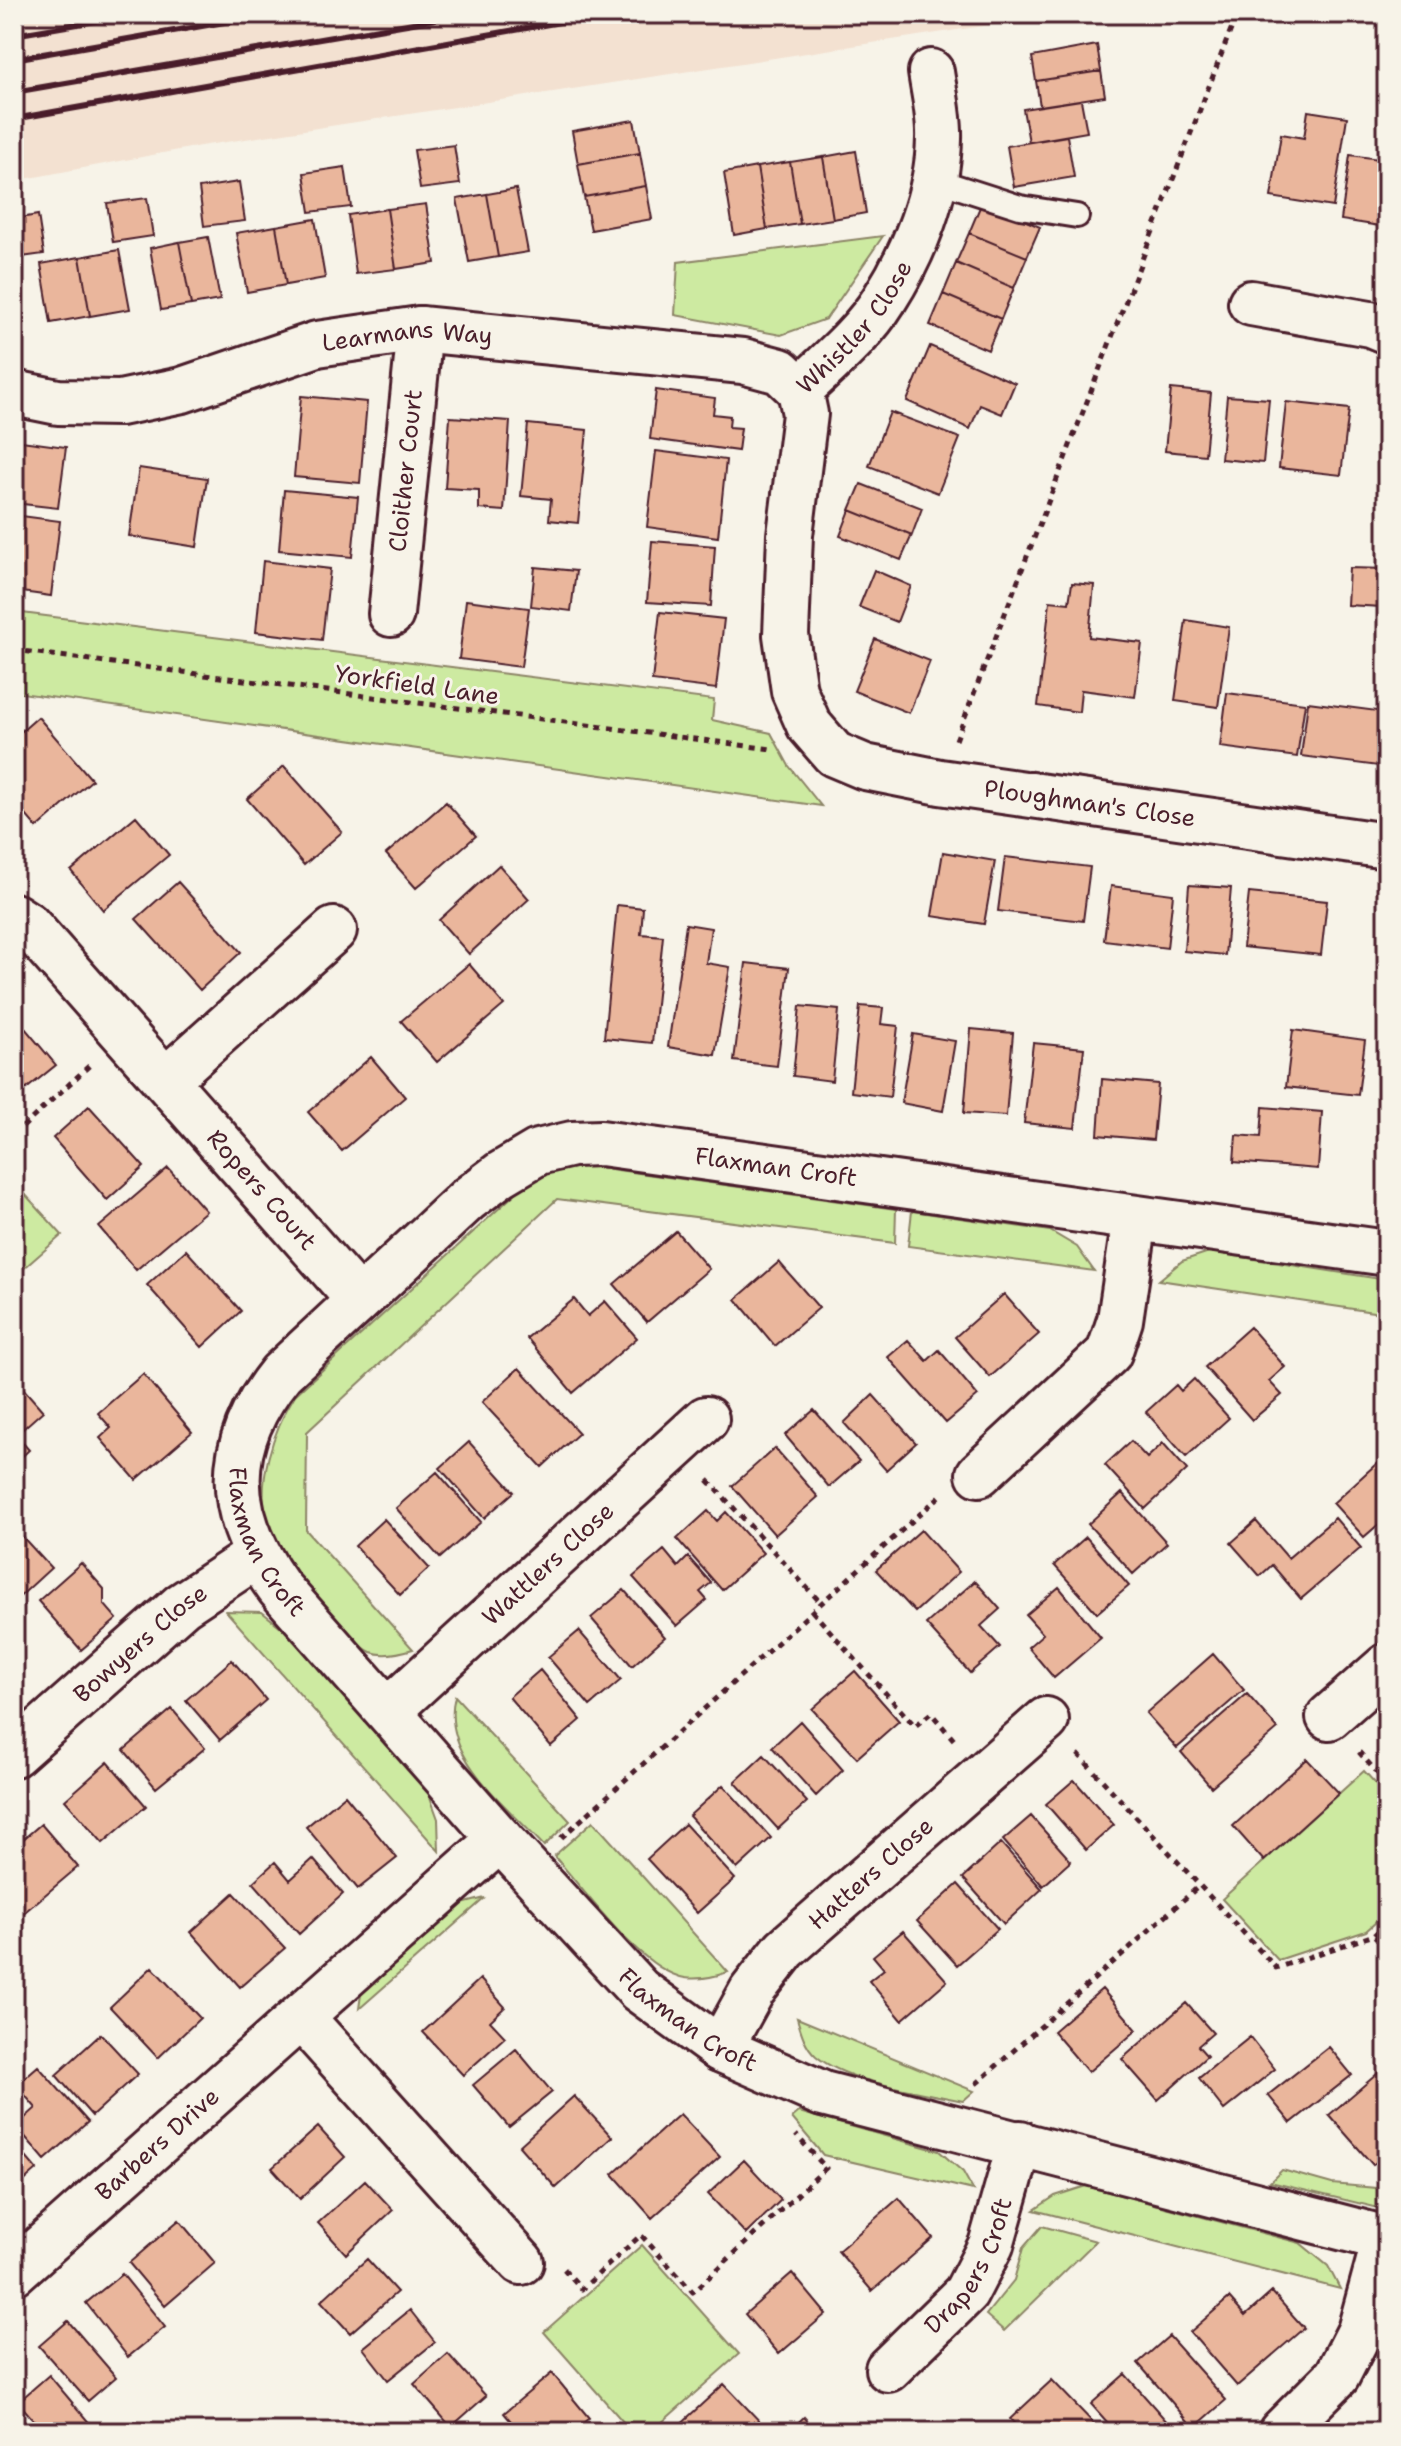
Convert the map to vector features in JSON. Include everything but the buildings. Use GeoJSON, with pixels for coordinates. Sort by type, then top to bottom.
{"type":"FeatureCollection","features":[{"type":"Feature","properties":{"kind":"street","name":"Whistler Close"},"geometry":{"type":"LineString","coordinates":[[809,725],[794,691],[786,635],[790,535],[805,414],[800,390],[850,341],[884,301],[913,243],[936,180],[940,135],[931,72]]}},
{"type":"Feature","properties":{"kind":"street"},"geometry":{"type":"LineString","coordinates":[[1251,303],[1370,324],[1387,331]]}},
{"type":"Feature","properties":{"kind":"street","name":"Learmans Way"},"geometry":{"type":"LineString","coordinates":[[14,393],[58,402],[120,403],[182,390],[317,344],[420,329],[743,361],[780,371],[800,390]]}},
{"type":"Feature","properties":{"kind":"street","name":"Cloither Court"},"geometry":{"type":"LineString","coordinates":[[391,614],[420,329]]}},
{"type":"Feature","properties":{"kind":"street","name":"Ploughman's Close"},"geometry":{"type":"LineString","coordinates":[[809,725],[834,754],[865,767],[940,782],[1387,846]]}},
{"type":"Feature","properties":{"kind":"street","name":"Ropers Court"},"geometry":{"type":"LineString","coordinates":[[14,916],[28,925],[125,1032],[358,1299]]}},
{"type":"Feature","properties":{"kind":"street"},"geometry":{"type":"LineString","coordinates":[[167,1079],[334,930]]}},
{"type":"Feature","properties":{"kind":"street","name":"Flaxman Croft"},"geometry":{"type":"LineString","coordinates":[[1386,2239],[936,2120],[823,2094],[720,2049],[639,1990],[279,1588],[256,1556],[242,1515],[237,1476],[242,1438],[257,1402],[281,1373],[468,1199],[538,1152],[572,1144],[601,1143],[1387,1253]]}},
{"type":"Feature","properties":{"kind":"street"},"geometry":{"type":"LineString","coordinates":[[979,1474],[1109,1353],[1120,1320],[1135,1219]]}},
{"type":"Feature","properties":{"kind":"street","name":"Wattlers Close"},"geometry":{"type":"LineString","coordinates":[[389,1710],[692,1432]]}},
{"type":"Feature","properties":{"kind":"street","name":"Bowyers Close"},"geometry":{"type":"LineString","coordinates":[[20,1738],[182,1605],[256,1556]]}},
{"type":"Feature","properties":{"kind":"street"},"geometry":{"type":"LineString","coordinates":[[1329,1717],[1387,1666]]}},
{"type":"Feature","properties":{"kind":"street","name":"Hatters Close"},"geometry":{"type":"LineString","coordinates":[[720,2049],[752,1991],[785,1949],[1046,1720]]}},
{"type":"Feature","properties":{"kind":"street","name":"Barbers Drive"},"geometry":{"type":"LineString","coordinates":[[14,2272],[302,2018],[514,1854]]}},
{"type":"Feature","properties":{"kind":"street"},"geometry":{"type":"LineString","coordinates":[[302,2018],[521,2262]]}},
{"type":"Feature","properties":{"kind":"street","name":"Drapers Croft"},"geometry":{"type":"LineString","coordinates":[[888,2369],[966,2293],[991,2245],[1020,2143]]}},
{"type":"Feature","properties":{"kind":"street"},"geometry":{"type":"LineString","coordinates":[[1281,2432],[1337,2376],[1360,2331],[1386,2239]]}},
{"type":"Feature","properties":{"kind":"lane"},"geometry":{"type":"LineString","coordinates":[[936,180],[1020,207],[1077,216]]}},
{"type":"Feature","properties":{"kind":"path"},"geometry":{"type":"LineString","coordinates":[[940,782],[1237,14]]}},
{"type":"Feature","properties":{"kind":"path","name":"Yorkfield Lane"},"geometry":{"type":"LineString","coordinates":[[14,650],[770,750],[809,725]]}},
{"type":"Feature","properties":{"kind":"path"},"geometry":{"type":"LineString","coordinates":[[14,1135],[125,1032]]}},
{"type":"Feature","properties":{"kind":"path"},"geometry":{"type":"LineString","coordinates":[[692,1432],[821,1603]]}},
{"type":"Feature","properties":{"kind":"path"},"geometry":{"type":"LineString","coordinates":[[514,1854],[812,1611],[941,1495],[979,1474]]}},
{"type":"Feature","properties":{"kind":"path"},"geometry":{"type":"LineString","coordinates":[[812,1611],[915,1726],[931,1713],[984,1774]]}},
{"type":"Feature","properties":{"kind":"path"},"geometry":{"type":"LineString","coordinates":[[1046,1720],[1276,1968],[1374,1935],[1387,1923]]}},
{"type":"Feature","properties":{"kind":"path"},"geometry":{"type":"LineString","coordinates":[[936,2120],[1199,1886]]}},
{"type":"Feature","properties":{"kind":"path"},"geometry":{"type":"LineString","coordinates":[[1374,1935],[1387,1950]]}},
{"type":"Feature","properties":{"kind":"path"},"geometry":{"type":"LineString","coordinates":[[521,2262],[560,2265],[582,2289],[641,2235],[693,2292],[826,2168],[780,2118],[788,2081]]}},
{"type":"Feature","properties":{"kind":"shaded area"},"geometry":{"type":"Polygon","coordinates":[[[14,14],[1062,14],[200,146],[14,181],[14,14]]]}},
{"type":"Feature","properties":{"kind":"green space"},"geometry":{"type":"Polygon","coordinates":[[[883,236],[826,319],[781,335],[675,315],[678,262],[883,236]]]}},
{"type":"Feature","properties":{"kind":"green space"},"geometry":{"type":"Polygon","coordinates":[[[14,612],[714,700],[712,720],[771,733],[789,766],[821,806],[14,692],[14,612]]]}},
{"type":"Feature","properties":{"kind":"green space"},"geometry":{"type":"Polygon","coordinates":[[[589,1166],[896,1209],[895,1243],[557,1199],[307,1432],[306,1530],[413,1649],[387,1654],[371,1652],[329,1614],[283,1553],[267,1524],[265,1474],[280,1424],[295,1395],[530,1180],[554,1171],[589,1166]]]}},
{"type":"Feature","properties":{"kind":"green space"},"geometry":{"type":"Polygon","coordinates":[[[14,1182],[62,1235],[14,1277],[14,1182]]]}},
{"type":"Feature","properties":{"kind":"green space"},"geometry":{"type":"Polygon","coordinates":[[[912,1211],[1050,1231],[1077,1247],[1094,1271],[908,1246],[912,1211]]]}},
{"type":"Feature","properties":{"kind":"green space"},"geometry":{"type":"Polygon","coordinates":[[[1209,1252],[1387,1280],[1387,1314],[1159,1280],[1182,1261],[1209,1252]]]}},
{"type":"Feature","properties":{"kind":"green space"},"geometry":{"type":"Polygon","coordinates":[[[226,1611],[262,1612],[291,1635],[426,1786],[438,1819],[439,1851],[226,1611]]]}},
{"type":"Feature","properties":{"kind":"green space"},"geometry":{"type":"Polygon","coordinates":[[[455,1696],[570,1821],[544,1846],[495,1796],[466,1759],[457,1739],[453,1718],[455,1696]]]}},
{"type":"Feature","properties":{"kind":"green space"},"geometry":{"type":"Polygon","coordinates":[[[1364,1771],[1387,1796],[1387,1912],[1366,1931],[1278,1960],[1222,1899],[1364,1771]]]}},
{"type":"Feature","properties":{"kind":"green space"},"geometry":{"type":"Polygon","coordinates":[[[593,1821],[728,1972],[696,1979],[668,1972],[650,1961],[614,1927],[554,1856],[593,1821]]]}},
{"type":"Feature","properties":{"kind":"green space"},"geometry":{"type":"Polygon","coordinates":[[[485,1898],[359,2009],[361,1994],[377,1972],[458,1905],[485,1898]]]}},
{"type":"Feature","properties":{"kind":"green space"},"geometry":{"type":"Polygon","coordinates":[[[797,2018],[974,2091],[963,2101],[866,2080],[830,2066],[812,2052],[797,2018]]]}},
{"type":"Feature","properties":{"kind":"green space"},"geometry":{"type":"Polygon","coordinates":[[[799,2112],[939,2151],[963,2172],[973,2190],[823,2155],[792,2118],[799,2112]]]}},
{"type":"Feature","properties":{"kind":"green space"},"geometry":{"type":"Polygon","coordinates":[[[1282,2170],[1332,2184],[1387,2189],[1387,2210],[1270,2182],[1282,2170]]]}},
{"type":"Feature","properties":{"kind":"green space"},"geometry":{"type":"Polygon","coordinates":[[[1086,2186],[1300,2243],[1328,2266],[1340,2289],[1034,2210],[1055,2196],[1086,2186]]]}},
{"type":"Feature","properties":{"kind":"green space"},"geometry":{"type":"Polygon","coordinates":[[[1042,2226],[1096,2241],[1004,2331],[986,2315],[1014,2280],[1023,2248],[1042,2226]]]}},
{"type":"Feature","properties":{"kind":"green space"},"geometry":{"type":"Polygon","coordinates":[[[642,2245],[739,2354],[651,2432],[632,2432],[544,2332],[642,2245]]]}},
{"type":"Feature","properties":{"kind":"railway"},"geometry":{"type":"LineString","coordinates":[[14,35],[136,14]]}},
{"type":"Feature","properties":{"kind":"railway"},"geometry":{"type":"LineString","coordinates":[[14,59],[271,14]]}},
{"type":"Feature","properties":{"kind":"railway"},"geometry":{"type":"LineString","coordinates":[[14,92],[465,14]]}},
{"type":"Feature","properties":{"kind":"railway"},"geometry":{"type":"LineString","coordinates":[[14,119],[605,14]]}}]}
